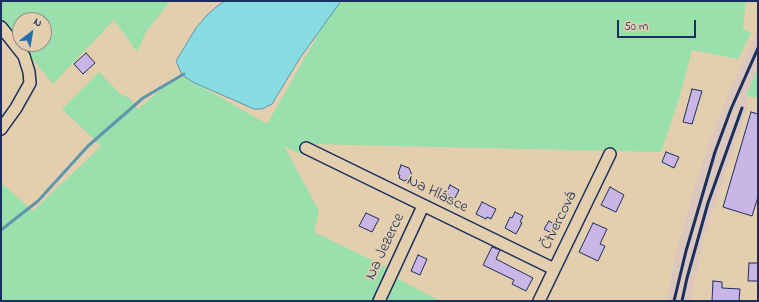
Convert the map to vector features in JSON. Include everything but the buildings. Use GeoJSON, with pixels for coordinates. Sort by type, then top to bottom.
{"type":"FeatureCollection","features":[{"type":"Feature","properties":{"kind":"street"},"geometry":{"type":"LineString","coordinates":[[1,28],[24,56],[29,72],[30,83],[16,108],[1,130]]}},
{"type":"Feature","properties":{"kind":"street","name":"Na Hlásce"},"geometry":{"type":"LineString","coordinates":[[306,148],[554,269]]}},
{"type":"Feature","properties":{"kind":"street","name":"Čtvercová"},"geometry":{"type":"LineString","coordinates":[[539,301],[610,154]]}},
{"type":"Feature","properties":{"kind":"street","name":"Na Jezerce"},"geometry":{"type":"LineString","coordinates":[[378,301],[423,206]]}},
{"type":"Feature","properties":{"kind":"shaded area"},"geometry":{"type":"Polygon","coordinates":[[[758,30],[758,67],[746,95],[748,106],[702,245],[690,301],[666,301],[677,249],[700,170],[723,107],[758,30]]]}},
{"type":"Feature","properties":{"kind":"green space"},"geometry":{"type":"Polygon","coordinates":[[[1,1],[170,1],[146,32],[137,52],[114,20],[53,84],[26,52],[52,52],[52,12],[12,12],[12,35],[1,22],[1,1]]]}},
{"type":"Feature","properties":{"kind":"green space"},"geometry":{"type":"Polygon","coordinates":[[[337,1],[746,1],[743,29],[751,33],[738,59],[692,50],[679,99],[661,152],[309,144],[306,148],[305,156],[284,146],[319,211],[314,232],[388,268],[398,279],[440,301],[1,301],[1,183],[33,211],[101,146],[62,109],[99,72],[120,94],[129,98],[138,109],[166,85],[185,77],[267,124],[337,1]]]}},
{"type":"Feature","properties":{"kind":"green space"},"geometry":{"type":"Polygon","coordinates":[[[758,67],[758,98],[746,96],[758,67]]]}},
{"type":"Feature","properties":{"kind":"water"},"geometry":{"type":"Polygon","coordinates":[[[225,1],[341,1],[300,58],[272,104],[262,109],[254,109],[195,83],[182,75],[176,61],[196,28],[207,15],[225,1]]]}},
{"type":"Feature","properties":{"kind":"waterway"},"geometry":{"type":"LineString","coordinates":[[1,230],[38,201],[88,146],[143,98],[184,74]]}},
{"type":"Feature","properties":{"kind":"railway"},"geometry":{"type":"LineString","coordinates":[[674,301],[686,251],[715,152],[731,109],[758,48]]}},
{"type":"Feature","properties":{"kind":"railway"},"geometry":{"type":"LineString","coordinates":[[682,301],[708,203],[742,108]]}}]}
